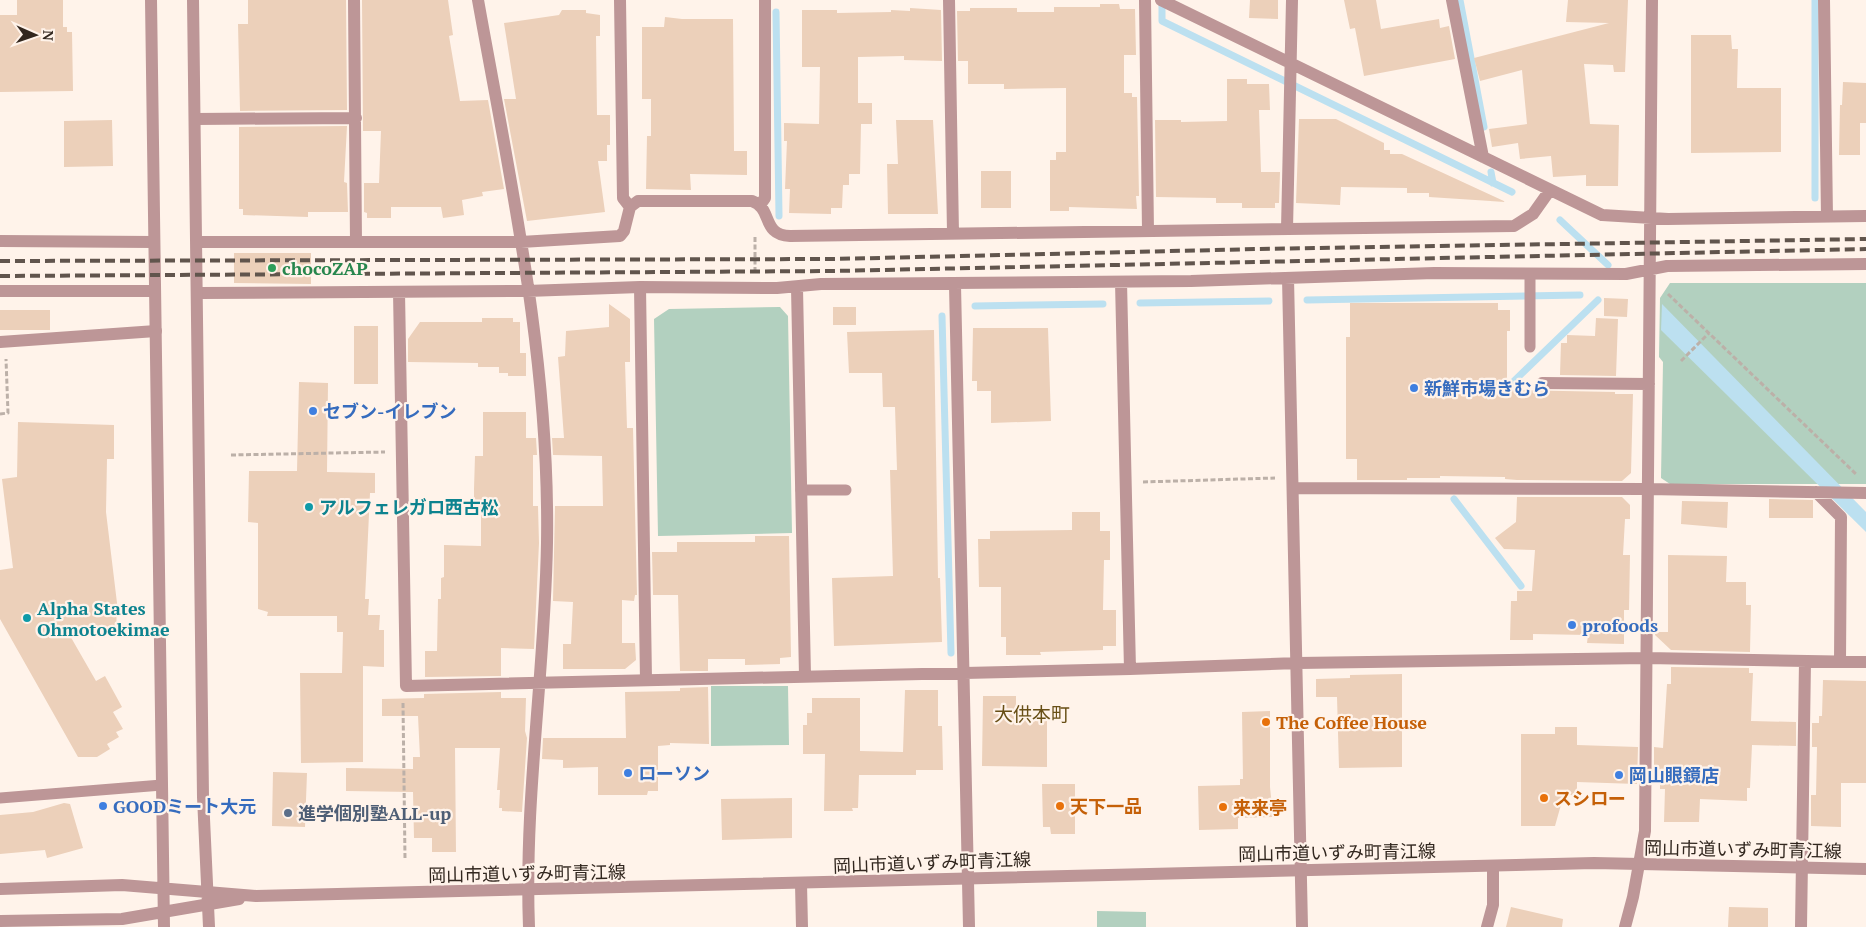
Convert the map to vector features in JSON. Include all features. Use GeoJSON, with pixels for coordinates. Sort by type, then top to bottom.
{"type":"FeatureCollection","features":[{"type":"Feature","properties":{"kind":"street"},"geometry":{"type":"LineString","coordinates":[[150,0],[164,927]]}},
{"type":"Feature","properties":{"kind":"street"},"geometry":{"type":"LineString","coordinates":[[194,0],[204,797],[209,927]]}},
{"type":"Feature","properties":{"kind":"street"},"geometry":{"type":"LineString","coordinates":[[354,0],[356,242]]}},
{"type":"Feature","properties":{"kind":"street"},"geometry":{"type":"LineString","coordinates":[[478,0],[521,242],[542,396],[547,542],[540,682],[531,781],[529,927]]}},
{"type":"Feature","properties":{"kind":"street"},"geometry":{"type":"LineString","coordinates":[[620,0],[623,198],[630,207]]}},
{"type":"Feature","properties":{"kind":"street"},"geometry":{"type":"LineString","coordinates":[[760,205],[765,198],[765,0]]}},
{"type":"Feature","properties":{"kind":"street"},"geometry":{"type":"LineString","coordinates":[[949,0],[953,233]]}},
{"type":"Feature","properties":{"kind":"street"},"geometry":{"type":"LineString","coordinates":[[1145,0],[1148,231]]}},
{"type":"Feature","properties":{"kind":"street"},"geometry":{"type":"LineString","coordinates":[[1287,229],[1292,0]]}},
{"type":"Feature","properties":{"kind":"street"},"geometry":{"type":"LineString","coordinates":[[1452,0],[1483,157]]}},
{"type":"Feature","properties":{"kind":"street"},"geometry":{"type":"LineString","coordinates":[[1625,927],[1639,864],[1644,831],[1652,0]]}},
{"type":"Feature","properties":{"kind":"street"},"geometry":{"type":"LineString","coordinates":[[1824,0],[1827,217]]}},
{"type":"Feature","properties":{"kind":"street"},"geometry":{"type":"LineString","coordinates":[[1170,3],[1290,69],[1483,157],[1602,215],[1650,219],[1866,216]]}},
{"type":"Feature","properties":{"kind":"street"},"geometry":{"type":"LineString","coordinates":[[196,118],[356,118]]}},
{"type":"Feature","properties":{"kind":"street"},"geometry":{"type":"LineString","coordinates":[[197,242],[521,242],[620,236],[624,231],[630,207],[638,201],[748,200],[760,205],[771,228],[786,236],[1514,226],[1533,214],[1550,190]]}},
{"type":"Feature","properties":{"kind":"street"},"geometry":{"type":"LineString","coordinates":[[0,241],[154,242]]}},
{"type":"Feature","properties":{"kind":"street"},"geometry":{"type":"LineString","coordinates":[[199,293],[399,292],[640,287],[755,289],[797,288],[821,284],[955,285],[1434,273],[1626,274],[1667,266],[1866,264]]}},
{"type":"Feature","properties":{"kind":"street"},"geometry":{"type":"LineString","coordinates":[[1288,278],[1298,662],[1302,927]]}},
{"type":"Feature","properties":{"kind":"street"},"geometry":{"type":"LineString","coordinates":[[1121,282],[1130,670]]}},
{"type":"Feature","properties":{"kind":"street"},"geometry":{"type":"LineString","coordinates":[[955,285],[969,927]]}},
{"type":"Feature","properties":{"kind":"street"},"geometry":{"type":"LineString","coordinates":[[640,287],[646,680]]}},
{"type":"Feature","properties":{"kind":"street"},"geometry":{"type":"LineString","coordinates":[[797,288],[805,676]]}},
{"type":"Feature","properties":{"kind":"street"},"geometry":{"type":"LineString","coordinates":[[0,291],[155,291]]}},
{"type":"Feature","properties":{"kind":"street"},"geometry":{"type":"LineString","coordinates":[[399,292],[400,452],[406,686],[1130,670],[1298,662],[1647,658],[1866,662]]}},
{"type":"Feature","properties":{"kind":"street"},"geometry":{"type":"LineString","coordinates":[[3,342],[156,331]]}},
{"type":"Feature","properties":{"kind":"street"},"geometry":{"type":"LineString","coordinates":[[1542,383],[1649,384]]}},
{"type":"Feature","properties":{"kind":"street"},"geometry":{"type":"LineString","coordinates":[[1293,483],[1866,493]]}},
{"type":"Feature","properties":{"kind":"street"},"geometry":{"type":"LineString","coordinates":[[1820,492],[1841,517],[1840,661]]}},
{"type":"Feature","properties":{"kind":"street"},"geometry":{"type":"LineString","coordinates":[[1801,927],[1805,661]]}},
{"type":"Feature","properties":{"kind":"street","name":"岡山市道いずみ町青江線"},"geometry":{"type":"LineString","coordinates":[[208,898],[1492,866],[1639,864],[1866,869]]}},
{"type":"Feature","properties":{"kind":"street"},"geometry":{"type":"LineString","coordinates":[[1487,927],[1493,905],[1492,866]]}},
{"type":"Feature","properties":{"kind":"street"},"geometry":{"type":"LineString","coordinates":[[801,884],[802,927]]}},
{"type":"Feature","properties":{"kind":"street"},"geometry":{"type":"LineString","coordinates":[[0,889],[122,885],[164,888],[208,898]]}},
{"type":"Feature","properties":{"kind":"street"},"geometry":{"type":"LineString","coordinates":[[0,921],[122,919],[164,912],[208,898]]}},
{"type":"Feature","properties":{"kind":"lane"},"geometry":{"type":"LineString","coordinates":[[1530,274],[1530,347]]}},
{"type":"Feature","properties":{"kind":"lane"},"geometry":{"type":"LineString","coordinates":[[801,490],[846,490]]}},
{"type":"Feature","properties":{"kind":"lane"},"geometry":{"type":"LineString","coordinates":[[0,798],[162,785]]}},
{"type":"Feature","properties":{"kind":"path"},"geometry":{"type":"LineString","coordinates":[[755,230],[755,289]]}},
{"type":"Feature","properties":{"kind":"path"},"geometry":{"type":"LineString","coordinates":[[1665,289],[1668,295],[1859,477]]}},
{"type":"Feature","properties":{"kind":"path"},"geometry":{"type":"LineString","coordinates":[[1681,361],[1709,333]]}},
{"type":"Feature","properties":{"kind":"path"},"geometry":{"type":"LineString","coordinates":[[0,414],[8,413],[3,342]]}},
{"type":"Feature","properties":{"kind":"path"},"geometry":{"type":"LineString","coordinates":[[230,455],[400,452]]}},
{"type":"Feature","properties":{"kind":"path"},"geometry":{"type":"LineString","coordinates":[[1126,482],[1293,483]]}},
{"type":"Feature","properties":{"kind":"path"},"geometry":{"type":"LineString","coordinates":[[405,859],[403,696],[406,686]]}},
{"type":"Feature","properties":{"kind":"green space"},"geometry":{"type":"Polygon","coordinates":[[[1670,283],[1866,283],[1866,484],[1670,484],[1661,478],[1663,362],[1659,357],[1660,298],[1670,283]]]}},
{"type":"Feature","properties":{"kind":"green space"},"geometry":{"type":"Polygon","coordinates":[[[780,307],[788,316],[792,533],[658,536],[654,319],[669,309],[780,307]]]}},
{"type":"Feature","properties":{"kind":"green space"},"geometry":{"type":"Polygon","coordinates":[[[711,686],[788,686],[789,745],[711,746],[711,686]]]}},
{"type":"Feature","properties":{"kind":"green space"},"geometry":{"type":"Polygon","coordinates":[[[1097,911],[1146,912],[1146,927],[1097,927],[1097,911]]]}},
{"type":"Feature","properties":{"kind":"water"},"geometry":{"type":"Polygon","coordinates":[[[1662,304],[1866,512],[1866,532],[1661,330],[1662,304]]]}},
{"type":"Feature","properties":{"kind":"building"},"geometry":{"type":"Polygon","coordinates":[[[17,0],[63,0],[63,27],[67,27],[67,32],[72,32],[73,91],[0,92],[0,15],[17,15],[17,0]]]}},
{"type":"Feature","properties":{"kind":"building"},"geometry":{"type":"Polygon","coordinates":[[[248,0],[346,0],[347,110],[240,111],[238,24],[248,24],[248,0]]]}},
{"type":"Feature","properties":{"kind":"building"},"geometry":{"type":"Polygon","coordinates":[[[362,0],[448,0],[453,35],[449,36],[460,101],[488,100],[504,189],[482,192],[483,196],[462,200],[464,215],[443,218],[441,207],[391,207],[391,218],[367,218],[367,213],[364,212],[364,183],[379,183],[381,131],[363,131],[362,0]]]}},
{"type":"Feature","properties":{"kind":"building"},"geometry":{"type":"Polygon","coordinates":[[[1250,0],[1278,0],[1278,19],[1249,18],[1250,0]]]}},
{"type":"Feature","properties":{"kind":"building"},"geometry":{"type":"Polygon","coordinates":[[[1344,0],[1376,0],[1381,29],[1439,19],[1440,28],[1449,26],[1455,59],[1364,76],[1355,28],[1350,29],[1344,0]]]}},
{"type":"Feature","properties":{"kind":"building"},"geometry":{"type":"Polygon","coordinates":[[[1568,0],[1628,0],[1625,72],[1614,72],[1613,65],[1584,64],[1590,124],[1619,125],[1618,186],[1586,186],[1586,175],[1553,177],[1551,156],[1520,159],[1518,143],[1492,147],[1489,129],[1527,124],[1522,70],[1480,81],[1474,58],[1609,23],[1566,22],[1568,0]]]}},
{"type":"Feature","properties":{"kind":"building"},"geometry":{"type":"Polygon","coordinates":[[[1100,4],[1119,4],[1120,9],[1135,9],[1136,55],[1124,55],[1124,93],[1132,93],[1132,97],[1137,97],[1139,196],[1136,196],[1137,209],[1069,207],[1069,211],[1050,211],[1050,160],[1056,160],[1056,152],[1066,152],[1066,88],[1004,89],[1004,84],[968,84],[968,61],[958,61],[957,11],[970,11],[970,8],[1017,8],[1017,12],[1054,12],[1054,7],[1100,7],[1100,4]]]}},
{"type":"Feature","properties":{"kind":"building"},"geometry":{"type":"Polygon","coordinates":[[[910,8],[941,10],[942,61],[904,60],[904,56],[858,57],[858,103],[872,103],[872,124],[861,124],[860,174],[849,174],[849,185],[843,185],[842,208],[831,208],[831,214],[789,213],[790,189],[785,189],[787,141],[784,141],[784,123],[819,124],[820,67],[802,67],[802,10],[837,10],[837,13],[891,12],[891,10],[910,11],[910,8]]]}},
{"type":"Feature","properties":{"kind":"building"},"geometry":{"type":"Polygon","coordinates":[[[562,10],[586,10],[586,13],[600,15],[600,36],[596,36],[597,115],[610,115],[610,145],[607,145],[607,161],[598,161],[605,212],[527,221],[504,99],[516,99],[504,23],[559,15],[562,10]]]}},
{"type":"Feature","properties":{"kind":"building"},"geometry":{"type":"Polygon","coordinates":[[[665,17],[733,19],[734,151],[747,151],[747,175],[690,174],[691,190],[646,189],[647,136],[651,136],[651,99],[642,99],[642,27],[664,27],[665,17]]]}},
{"type":"Feature","properties":{"kind":"building"},"geometry":{"type":"Polygon","coordinates":[[[1691,35],[1731,35],[1732,49],[1738,49],[1737,88],[1781,88],[1781,152],[1691,153],[1691,35]]]}},
{"type":"Feature","properties":{"kind":"building"},"geometry":{"type":"Polygon","coordinates":[[[1227,79],[1247,79],[1247,84],[1269,84],[1270,110],[1259,110],[1261,172],[1280,172],[1279,203],[1275,203],[1275,208],[1242,208],[1242,203],[1216,203],[1216,198],[1156,197],[1155,120],[1181,120],[1181,122],[1227,121],[1227,79]]]}},
{"type":"Feature","properties":{"kind":"building"},"geometry":{"type":"Polygon","coordinates":[[[1843,82],[1866,83],[1866,123],[1860,123],[1860,155],[1839,155],[1840,105],[1842,105],[1843,82]]]}},
{"type":"Feature","properties":{"kind":"building"},"geometry":{"type":"Polygon","coordinates":[[[1299,119],[1336,119],[1384,143],[1384,150],[1390,150],[1390,154],[1402,154],[1506,202],[1429,197],[1429,193],[1407,193],[1407,188],[1341,187],[1340,205],[1296,203],[1299,119]]]}},
{"type":"Feature","properties":{"kind":"building"},"geometry":{"type":"Polygon","coordinates":[[[112,120],[113,166],[64,167],[64,121],[112,120]]]}},
{"type":"Feature","properties":{"kind":"building"},"geometry":{"type":"Polygon","coordinates":[[[896,120],[933,120],[938,214],[888,214],[887,164],[898,164],[896,120]]]}},
{"type":"Feature","properties":{"kind":"building"},"geometry":{"type":"Polygon","coordinates":[[[347,126],[344,182],[347,183],[348,212],[308,212],[308,217],[243,215],[243,209],[239,209],[239,127],[347,126]]]}},
{"type":"Feature","properties":{"kind":"building"},"geometry":{"type":"Polygon","coordinates":[[[981,171],[1011,171],[1011,208],[981,208],[981,171]]]}},
{"type":"Feature","properties":{"kind":"building","name":"chocoZAP"},"geometry":{"type":"Polygon","coordinates":[[[234,253],[311,253],[311,284],[234,283],[234,253]]]}},
{"type":"Feature","properties":{"kind":"building"},"geometry":{"type":"Polygon","coordinates":[[[1604,298],[1628,299],[1627,317],[1604,316],[1604,298]]]}},
{"type":"Feature","properties":{"kind":"building"},"geometry":{"type":"Polygon","coordinates":[[[1350,303],[1498,303],[1498,310],[1510,310],[1510,331],[1507,331],[1507,390],[1633,394],[1631,473],[1622,481],[1517,480],[1505,479],[1505,477],[1440,476],[1440,478],[1407,478],[1407,480],[1357,480],[1357,459],[1346,459],[1346,337],[1350,337],[1350,303]]]}},
{"type":"Feature","properties":{"kind":"building"},"geometry":{"type":"Polygon","coordinates":[[[609,304],[630,319],[630,362],[625,362],[627,428],[633,428],[637,595],[635,595],[634,601],[622,600],[622,643],[635,643],[636,660],[625,669],[563,669],[563,644],[571,644],[573,602],[553,601],[555,506],[603,506],[602,456],[553,455],[552,438],[564,438],[558,357],[565,356],[566,331],[609,327],[609,304]]]}},
{"type":"Feature","properties":{"kind":"building"},"geometry":{"type":"Polygon","coordinates":[[[833,307],[856,307],[856,325],[833,325],[833,307]]]}},
{"type":"Feature","properties":{"kind":"building"},"geometry":{"type":"Polygon","coordinates":[[[0,310],[50,310],[50,330],[0,330],[0,310]]]}},
{"type":"Feature","properties":{"kind":"building"},"geometry":{"type":"Polygon","coordinates":[[[482,318],[513,318],[513,322],[520,322],[520,353],[526,353],[526,376],[508,376],[508,373],[499,373],[499,367],[478,367],[478,363],[408,362],[408,339],[420,322],[482,322],[482,318]]]}},
{"type":"Feature","properties":{"kind":"building"},"geometry":{"type":"Polygon","coordinates":[[[1596,318],[1618,319],[1616,376],[1560,375],[1561,343],[1567,343],[1567,335],[1595,336],[1596,318]]]}},
{"type":"Feature","properties":{"kind":"building"},"geometry":{"type":"Polygon","coordinates":[[[354,326],[378,326],[378,384],[354,384],[354,326]]]}},
{"type":"Feature","properties":{"kind":"building"},"geometry":{"type":"Polygon","coordinates":[[[973,328],[1048,328],[1051,421],[991,423],[991,391],[977,391],[977,381],[972,381],[973,328]]]}},
{"type":"Feature","properties":{"kind":"building"},"geometry":{"type":"Polygon","coordinates":[[[934,330],[938,578],[940,578],[942,642],[834,646],[832,578],[893,576],[890,470],[897,470],[895,407],[883,407],[882,373],[849,373],[847,332],[934,330]]]}},
{"type":"Feature","properties":{"kind":"building"},"geometry":{"type":"Polygon","coordinates":[[[299,382],[328,383],[327,472],[375,473],[375,493],[370,493],[365,599],[369,599],[368,615],[380,615],[379,630],[384,630],[384,667],[363,666],[363,762],[301,763],[300,673],[342,673],[343,632],[337,632],[337,616],[267,616],[268,612],[258,609],[258,523],[248,522],[249,471],[297,471],[299,382]]]}},
{"type":"Feature","properties":{"kind":"building"},"geometry":{"type":"Polygon","coordinates":[[[483,412],[526,412],[526,438],[536,438],[537,455],[533,455],[533,506],[538,506],[539,543],[534,649],[501,648],[501,676],[425,677],[425,651],[437,651],[438,599],[441,599],[441,578],[444,577],[444,545],[481,546],[481,508],[474,509],[474,489],[475,456],[483,456],[483,412]]]}},
{"type":"Feature","properties":{"kind":"building"},"geometry":{"type":"Polygon","coordinates":[[[18,422],[114,425],[114,459],[107,459],[106,512],[117,603],[116,635],[69,634],[96,681],[105,676],[122,707],[113,712],[123,729],[116,732],[119,737],[107,744],[110,749],[97,757],[78,757],[0,619],[0,570],[13,568],[2,479],[17,477],[18,422]]]}},
{"type":"Feature","properties":{"kind":"building"},"geometry":{"type":"Polygon","coordinates":[[[1517,497],[1622,497],[1630,505],[1630,519],[1625,519],[1623,555],[1630,555],[1629,610],[1624,610],[1624,644],[1587,643],[1588,635],[1533,634],[1533,640],[1510,640],[1511,601],[1517,601],[1517,591],[1532,591],[1535,550],[1504,549],[1495,538],[1516,522],[1517,497]]]}},
{"type":"Feature","properties":{"kind":"building"},"geometry":{"type":"Polygon","coordinates":[[[1769,499],[1813,500],[1813,518],[1769,518],[1769,499]]]}},
{"type":"Feature","properties":{"kind":"building"},"geometry":{"type":"Polygon","coordinates":[[[1682,501],[1728,502],[1727,528],[1681,524],[1682,501]]]}},
{"type":"Feature","properties":{"kind":"building"},"geometry":{"type":"Polygon","coordinates":[[[1072,512],[1100,512],[1100,531],[1110,531],[1110,560],[1104,560],[1103,610],[1116,610],[1116,646],[1103,646],[1103,650],[1040,652],[1041,655],[1006,655],[1006,637],[1001,637],[1001,587],[979,587],[978,539],[990,539],[990,531],[1072,530],[1072,512]]]}},
{"type":"Feature","properties":{"kind":"building"},"geometry":{"type":"Polygon","coordinates":[[[755,536],[789,536],[791,657],[780,658],[780,664],[745,665],[745,659],[708,659],[708,671],[680,671],[678,595],[653,595],[652,552],[677,552],[677,542],[755,542],[755,536]]]}},
{"type":"Feature","properties":{"kind":"building"},"geometry":{"type":"Polygon","coordinates":[[[1668,555],[1727,556],[1726,582],[1746,582],[1746,605],[1751,605],[1750,652],[1671,650],[1655,635],[1655,632],[1668,632],[1668,555]]]}},
{"type":"Feature","properties":{"kind":"building"},"geometry":{"type":"Polygon","coordinates":[[[1671,667],[1749,668],[1749,673],[1753,673],[1751,721],[1796,722],[1796,746],[1752,745],[1750,788],[1747,788],[1747,801],[1700,799],[1699,822],[1664,822],[1665,789],[1660,789],[1660,784],[1654,784],[1654,747],[1663,748],[1667,684],[1671,684],[1671,667]]]}},
{"type":"Feature","properties":{"kind":"building"},"geometry":{"type":"Polygon","coordinates":[[[1402,674],[1402,767],[1339,768],[1337,697],[1316,697],[1316,679],[1350,678],[1350,675],[1402,674]]]}},
{"type":"Feature","properties":{"kind":"building"},"geometry":{"type":"Polygon","coordinates":[[[1823,680],[1866,681],[1866,783],[1841,783],[1841,827],[1811,826],[1811,795],[1816,795],[1817,747],[1812,747],[1812,723],[1819,723],[1819,716],[1822,716],[1823,680]]]}},
{"type":"Feature","properties":{"kind":"building"},"geometry":{"type":"Polygon","coordinates":[[[708,687],[709,744],[670,743],[670,745],[658,746],[658,791],[648,791],[647,795],[598,795],[598,767],[563,768],[563,760],[542,759],[543,738],[626,738],[625,692],[680,691],[680,688],[708,687]]]}},
{"type":"Feature","properties":{"kind":"building"},"geometry":{"type":"Polygon","coordinates":[[[905,690],[938,690],[938,726],[942,726],[943,770],[916,770],[916,775],[859,775],[858,808],[852,808],[853,811],[824,811],[825,754],[803,754],[803,725],[807,725],[807,713],[812,713],[812,698],[860,698],[860,751],[903,752],[905,690]]]}},
{"type":"Feature","properties":{"kind":"building"},"geometry":{"type":"Polygon","coordinates":[[[501,692],[501,698],[526,698],[525,731],[527,738],[522,812],[502,811],[502,808],[499,808],[500,790],[497,790],[500,748],[455,748],[456,852],[432,852],[432,838],[414,838],[413,792],[346,791],[346,768],[413,769],[413,757],[420,757],[418,716],[382,716],[382,699],[424,698],[424,694],[501,692]]]}},
{"type":"Feature","properties":{"kind":"building"},"geometry":{"type":"Polygon","coordinates":[[[983,696],[1016,696],[1016,718],[1047,718],[1047,767],[982,766],[983,696]]]}},
{"type":"Feature","properties":{"kind":"building"},"geometry":{"type":"Polygon","coordinates":[[[1270,711],[1270,787],[1273,817],[1238,818],[1238,829],[1199,830],[1198,786],[1240,785],[1240,779],[1243,779],[1242,712],[1270,711]]]}},
{"type":"Feature","properties":{"kind":"building"},"geometry":{"type":"Polygon","coordinates":[[[1555,727],[1577,727],[1577,745],[1638,747],[1637,784],[1577,782],[1577,796],[1564,794],[1555,826],[1521,826],[1521,734],[1555,734],[1555,727]]]}},
{"type":"Feature","properties":{"kind":"building"},"geometry":{"type":"Polygon","coordinates":[[[273,772],[307,773],[305,827],[272,826],[273,772]]]}},
{"type":"Feature","properties":{"kind":"building"},"geometry":{"type":"Polygon","coordinates":[[[1042,784],[1075,784],[1075,834],[1051,834],[1050,827],[1043,827],[1042,784]]]}},
{"type":"Feature","properties":{"kind":"building"},"geometry":{"type":"Polygon","coordinates":[[[792,798],[792,838],[722,840],[721,799],[792,798]]]}},
{"type":"Feature","properties":{"kind":"building"},"geometry":{"type":"Polygon","coordinates":[[[64,803],[70,804],[83,848],[47,858],[45,850],[0,854],[0,815],[33,812],[64,803]]]}},
{"type":"Feature","properties":{"kind":"building"},"geometry":{"type":"Polygon","coordinates":[[[1511,907],[1563,919],[1562,927],[1506,927],[1511,907]]]}},
{"type":"Feature","properties":{"kind":"building"},"geometry":{"type":"Polygon","coordinates":[[[1729,907],[1768,908],[1768,927],[1728,927],[1729,907]]]}},
{"type":"Feature","properties":{"kind":"waterway"},"geometry":{"type":"LineString","coordinates":[[1162,0],[1162,21],[1512,192]]}},
{"type":"Feature","properties":{"kind":"waterway"},"geometry":{"type":"LineString","coordinates":[[1460,0],[1484,127]]}},
{"type":"Feature","properties":{"kind":"waterway"},"geometry":{"type":"LineString","coordinates":[[1815,0],[1815,198]]}},
{"type":"Feature","properties":{"kind":"waterway"},"geometry":{"type":"LineString","coordinates":[[776,12],[779,216]]}},
{"type":"Feature","properties":{"kind":"waterway"},"geometry":{"type":"LineString","coordinates":[[1491,172],[1493,183]]}},
{"type":"Feature","properties":{"kind":"waterway"},"geometry":{"type":"LineString","coordinates":[[1560,220],[1608,265]]}},
{"type":"Feature","properties":{"kind":"waterway"},"geometry":{"type":"LineString","coordinates":[[1307,300],[1580,295]]}},
{"type":"Feature","properties":{"kind":"waterway"},"geometry":{"type":"LineString","coordinates":[[1502,398],[1513,382],[1598,300]]}},
{"type":"Feature","properties":{"kind":"waterway"},"geometry":{"type":"LineString","coordinates":[[1140,303],[1269,301]]}},
{"type":"Feature","properties":{"kind":"waterway"},"geometry":{"type":"LineString","coordinates":[[975,306],[1103,304]]}},
{"type":"Feature","properties":{"kind":"waterway"},"geometry":{"type":"LineString","coordinates":[[942,316],[951,653]]}},
{"type":"Feature","properties":{"kind":"waterway"},"geometry":{"type":"LineString","coordinates":[[1454,499],[1521,586]]}},
{"type":"Feature","properties":{"kind":"railway"},"geometry":{"type":"LineString","coordinates":[[0,261],[834,259],[1259,249],[1866,239]]}},
{"type":"Feature","properties":{"kind":"railway"},"geometry":{"type":"LineString","coordinates":[[0,276],[833,271],[1866,249]]}},
{"type":"Feature","properties":{"kind":"place","name":"chocoZAP"},"geometry":{"type":"Point","coordinates":[272,268]}},
{"type":"Feature","properties":{"kind":"place","name":"新鮮市場きむら"},"geometry":{"type":"Point","coordinates":[1414,388]}},
{"type":"Feature","properties":{"kind":"place","name":"セブン-イレブン"},"geometry":{"type":"Point","coordinates":[313,411]}},
{"type":"Feature","properties":{"kind":"place","name":"アルフェレガロ西古松"},"geometry":{"type":"Point","coordinates":[309,507]}},
{"type":"Feature","properties":{"kind":"place","name":"Alpha States Ohmotoekimae"},"geometry":{"type":"Point","coordinates":[27,618]}},
{"type":"Feature","properties":{"kind":"place","name":"profoods"},"geometry":{"type":"Point","coordinates":[1572,625]}},
{"type":"Feature","properties":{"kind":"place","name":"The Coffee House"},"geometry":{"type":"Point","coordinates":[1266,722]}},
{"type":"Feature","properties":{"kind":"place","name":"ローソン"},"geometry":{"type":"Point","coordinates":[628,773]}},
{"type":"Feature","properties":{"kind":"place","name":"岡山眼鏡店"},"geometry":{"type":"Point","coordinates":[1619,775]}},
{"type":"Feature","properties":{"kind":"place","name":"スシロー"},"geometry":{"type":"Point","coordinates":[1544,798]}},
{"type":"Feature","properties":{"kind":"place","name":"GOODミート大元"},"geometry":{"type":"Point","coordinates":[103,806]}},
{"type":"Feature","properties":{"kind":"place","name":"天下一品"},"geometry":{"type":"Point","coordinates":[1060,806]}},
{"type":"Feature","properties":{"kind":"place","name":"来来亭"},"geometry":{"type":"Point","coordinates":[1223,807]}},
{"type":"Feature","properties":{"kind":"place","name":"進学個別塾ALL-up"},"geometry":{"type":"Point","coordinates":[288,813]}},
{"type":"Feature","properties":{"kind":"district","name":"大供本町"},"geometry":{"type":"Point","coordinates":[1032,713]}}]}
